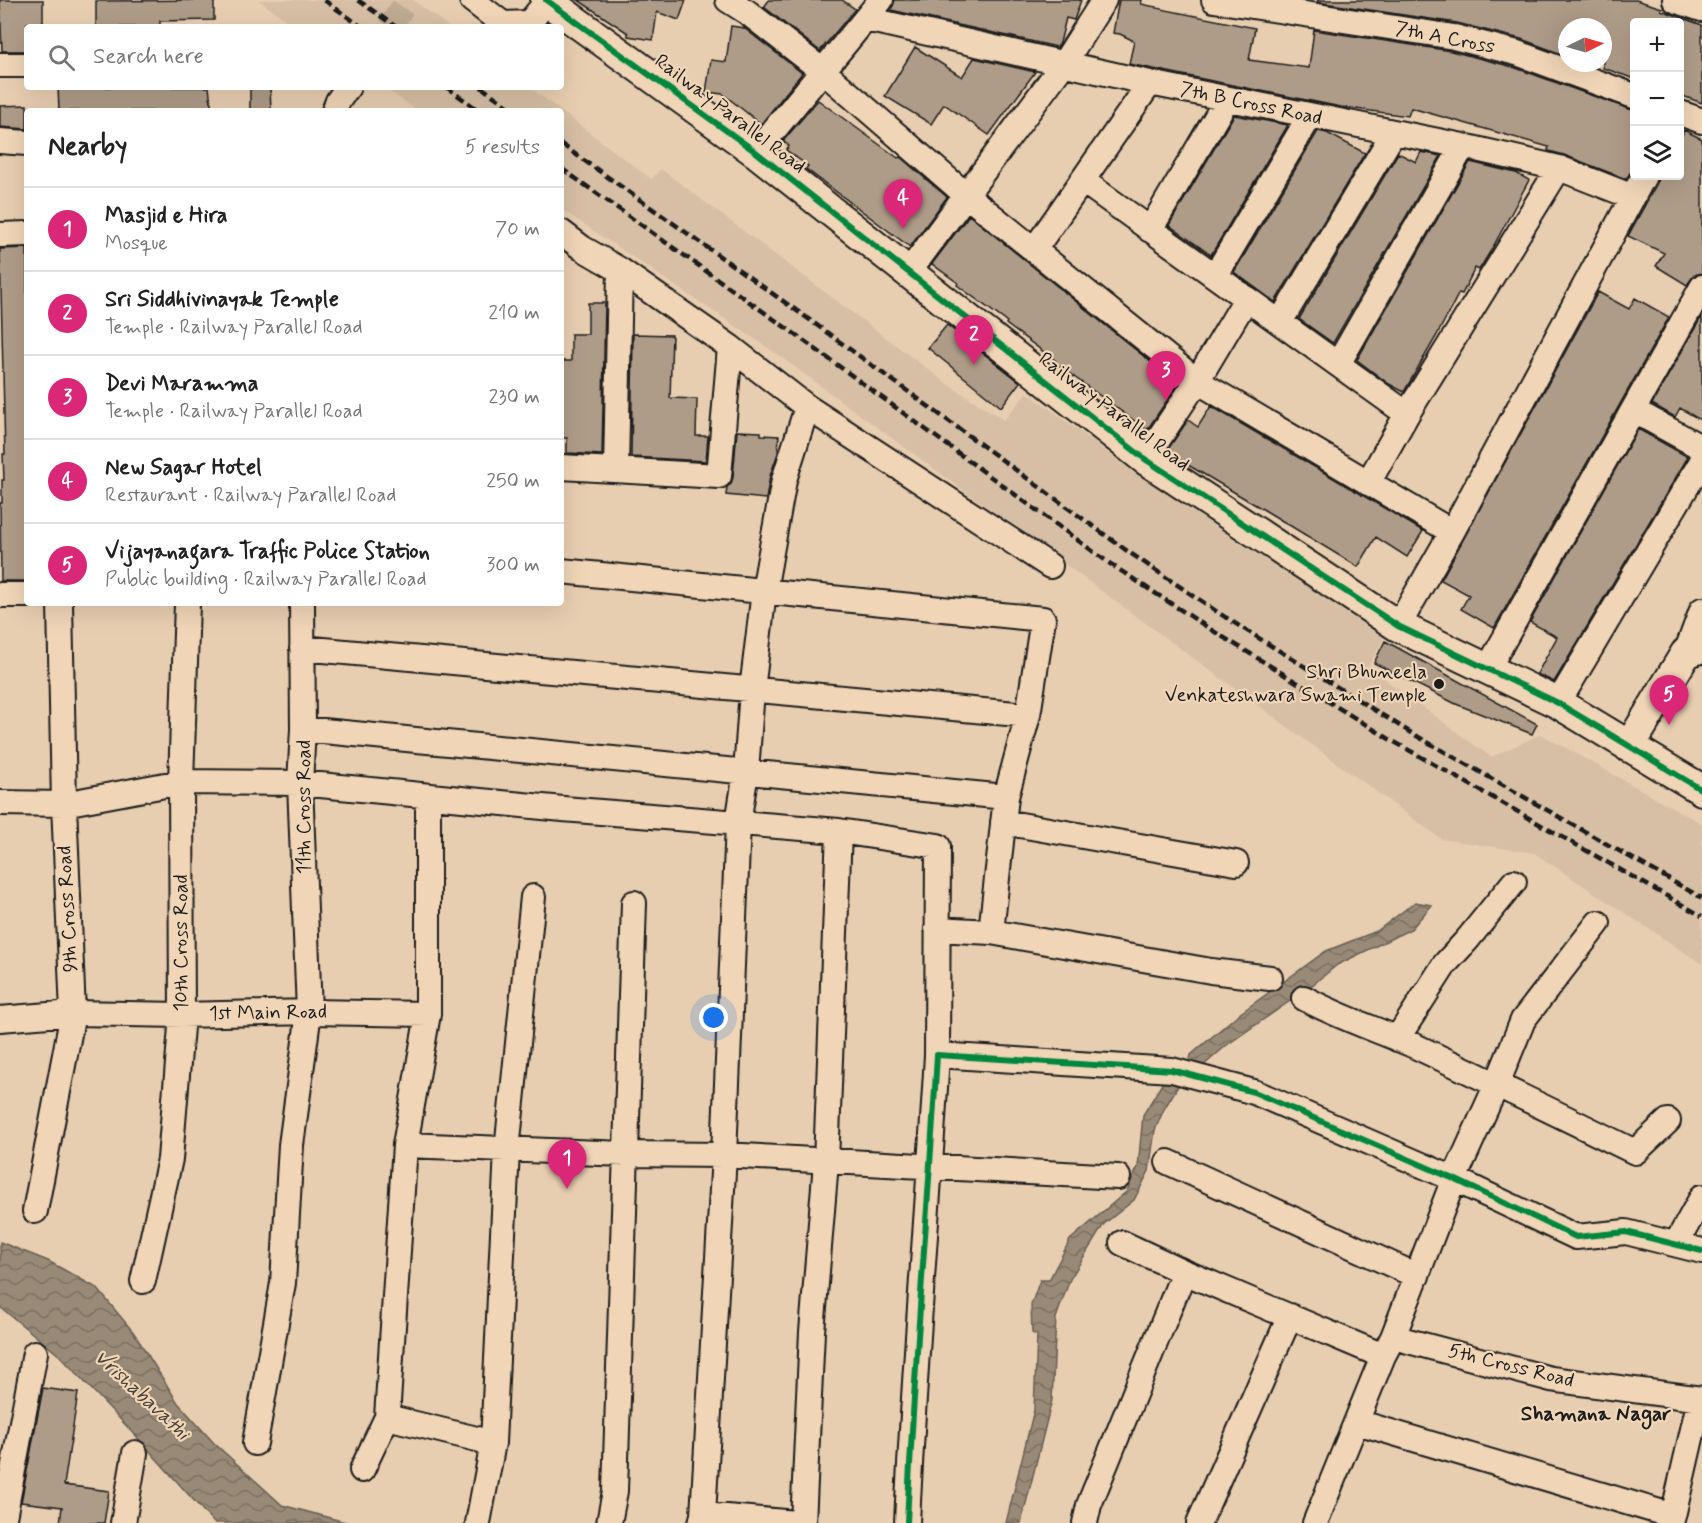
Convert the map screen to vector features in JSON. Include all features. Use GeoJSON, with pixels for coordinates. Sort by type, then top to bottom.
{"type":"FeatureCollection","features":[{"type":"Feature","properties":{"kind":"street"},"geometry":{"type":"LineString","coordinates":[[472,0],[503,24],[529,23],[546,0]]}},
{"type":"Feature","properties":{"kind":"street","name":"Railway Parallel Road"},"geometry":{"type":"LineString","coordinates":[[546,0],[756,152],[1145,459],[1398,626],[1558,703],[1702,790]]}},
{"type":"Feature","properties":{"kind":"street"},"geometry":{"type":"LineString","coordinates":[[756,152],[881,0]]}},
{"type":"Feature","properties":{"kind":"street"},"geometry":{"type":"LineString","coordinates":[[908,273],[1064,63],[1104,0]]}},
{"type":"Feature","properties":{"kind":"street","name":"7th A Cross"},"geometry":{"type":"LineString","coordinates":[[1214,0],[1454,37],[1517,53],[1630,94]]}},
{"type":"Feature","properties":{"kind":"street"},"geometry":{"type":"LineString","coordinates":[[1675,0],[1702,9]]}},
{"type":"Feature","properties":{"kind":"street"},"geometry":{"type":"LineString","coordinates":[[743,4],[966,195],[1197,381],[1452,532]]}},
{"type":"Feature","properties":{"kind":"street","name":"7th B Cross Road"},"geometry":{"type":"LineString","coordinates":[[866,19],[1150,83],[1464,146],[1559,168],[1632,197]]}},
{"type":"Feature","properties":{"kind":"street"},"geometry":{"type":"LineString","coordinates":[[0,65],[24,65]]}},
{"type":"Feature","properties":{"kind":"street"},"geometry":{"type":"LineString","coordinates":[[1034,250],[1150,83]]}},
{"type":"Feature","properties":{"kind":"street"},"geometry":{"type":"LineString","coordinates":[[335,108],[346,90]]}},
{"type":"Feature","properties":{"kind":"street"},"geometry":{"type":"LineString","coordinates":[[1150,230],[1227,99]]}},
{"type":"Feature","properties":{"kind":"street"},"geometry":{"type":"LineString","coordinates":[[1684,114],[1702,121]]}},
{"type":"Feature","properties":{"kind":"street"},"geometry":{"type":"LineString","coordinates":[[1215,276],[1310,116]]}},
{"type":"Feature","properties":{"kind":"street"},"geometry":{"type":"LineString","coordinates":[[1280,322],[1394,132]]}},
{"type":"Feature","properties":{"kind":"street"},"geometry":{"type":"LineString","coordinates":[[0,141],[24,142]]}},
{"type":"Feature","properties":{"kind":"street"},"geometry":{"type":"LineString","coordinates":[[1338,364],[1464,146]]}},
{"type":"Feature","properties":{"kind":"street"},"geometry":{"type":"LineString","coordinates":[[1368,483],[1407,414],[1559,168]]}},
{"type":"Feature","properties":{"kind":"street"},"geometry":{"type":"LineString","coordinates":[[1398,626],[1452,532],[1642,180]]}},
{"type":"Feature","properties":{"kind":"street"},"geometry":{"type":"LineString","coordinates":[[1083,181],[1407,414]]}},
{"type":"Feature","properties":{"kind":"street"},"geometry":{"type":"LineString","coordinates":[[0,235],[24,234]]}},
{"type":"Feature","properties":{"kind":"street"},"geometry":{"type":"LineString","coordinates":[[571,249],[620,270],[730,347],[807,407],[1050,566]]}},
{"type":"Feature","properties":{"kind":"street"},"geometry":{"type":"LineString","coordinates":[[616,470],[620,270]]}},
{"type":"Feature","properties":{"kind":"street"},"geometry":{"type":"LineString","coordinates":[[1487,670],[1702,287]]}},
{"type":"Feature","properties":{"kind":"street"},"geometry":{"type":"LineString","coordinates":[[1145,459],[1197,381],[1246,299]]}},
{"type":"Feature","properties":{"kind":"street"},"geometry":{"type":"LineString","coordinates":[[564,466],[719,476],[730,347]]}},
{"type":"Feature","properties":{"kind":"street"},"geometry":{"type":"LineString","coordinates":[[797,1523],[702,1519],[724,1155],[738,823],[746,772],[752,690],[764,591],[784,480],[807,407]]}},
{"type":"Feature","properties":{"kind":"street"},"geometry":{"type":"LineString","coordinates":[[1633,410],[1702,448]]}},
{"type":"Feature","properties":{"kind":"street"},"geometry":{"type":"LineString","coordinates":[[1558,703],[1702,461]]}},
{"type":"Feature","properties":{"kind":"street"},"geometry":{"type":"LineString","coordinates":[[564,571],[1043,619],[1028,715],[1006,797],[991,932]]}},
{"type":"Feature","properties":{"kind":"street"},"geometry":{"type":"LineString","coordinates":[[0,595],[24,595]]}},
{"type":"Feature","properties":{"kind":"street","name":"9th Cross Road"},"geometry":{"type":"LineString","coordinates":[[35,1211],[73,1013],[64,804],[60,606]]}},
{"type":"Feature","properties":{"kind":"street","name":"10th Cross Road"},"geometry":{"type":"LineString","coordinates":[[143,1281],[170,1159],[182,1015],[181,782],[188,606]]}},
{"type":"Feature","properties":{"kind":"street","name":"11th Cross Road"},"geometry":{"type":"LineString","coordinates":[[255,1443],[283,1283],[291,1145],[309,1012],[300,783],[303,729],[302,606]]}},
{"type":"Feature","properties":{"kind":"street"},"geometry":{"type":"LineString","coordinates":[[1629,747],[1694,650],[1702,610]]}},
{"type":"Feature","properties":{"kind":"street"},"geometry":{"type":"LineString","coordinates":[[302,648],[1028,715]]}},
{"type":"Feature","properties":{"kind":"street"},"geometry":{"type":"LineString","coordinates":[[303,729],[1006,797]]}},
{"type":"Feature","properties":{"kind":"street"},"geometry":{"type":"LineString","coordinates":[[0,803],[64,804],[181,782],[300,783],[563,809],[839,831],[938,846],[937,1055],[912,1412],[907,1523]]}},
{"type":"Feature","properties":{"kind":"street"},"geometry":{"type":"LineString","coordinates":[[362,1470],[387,1417],[405,1145],[428,1014],[428,796]]}},
{"type":"Feature","properties":{"kind":"street"},"geometry":{"type":"LineString","coordinates":[[1003,822],[1236,863]]}},
{"type":"Feature","properties":{"kind":"street"},"geometry":{"type":"LineString","coordinates":[[803,1523],[812,1332],[826,1162],[839,831]]}},
{"type":"Feature","properties":{"kind":"street"},"geometry":{"type":"LineString","coordinates":[[1397,1039],[1445,964],[1514,882]]}},
{"type":"Feature","properties":{"kind":"street"},"geometry":{"type":"LineString","coordinates":[[478,1523],[493,1443],[507,1150],[532,897]]}},
{"type":"Feature","properties":{"kind":"street"},"geometry":{"type":"LineString","coordinates":[[609,1523],[615,1491],[634,903]]}},
{"type":"Feature","properties":{"kind":"street"},"geometry":{"type":"LineString","coordinates":[[1315,1523],[1417,1276],[1454,1179],[1523,1020],[1598,923]]}},
{"type":"Feature","properties":{"kind":"street"},"geometry":{"type":"LineString","coordinates":[[937,929],[991,932],[1211,971],[1270,978]]}},
{"type":"Feature","properties":{"kind":"street"},"geometry":{"type":"LineString","coordinates":[[1304,998],[1330,1012],[1497,1084],[1635,1152],[1668,1121]]}},
{"type":"Feature","properties":{"kind":"street","name":"1st Main Road"},"geometry":{"type":"LineString","coordinates":[[0,1019],[73,1013],[428,1014]]}},
{"type":"Feature","properties":{"kind":"street"},"geometry":{"type":"LineString","coordinates":[[937,1055],[1172,1070],[1254,1092],[1454,1179],[1576,1237],[1626,1232],[1702,1251]]}},
{"type":"Feature","properties":{"kind":"street"},"geometry":{"type":"LineString","coordinates":[[405,1145],[625,1154],[724,1155],[1118,1177]]}},
{"type":"Feature","properties":{"kind":"street"},"geometry":{"type":"LineString","coordinates":[[1168,1162],[1417,1276]]}},
{"type":"Feature","properties":{"kind":"street"},"geometry":{"type":"LineString","coordinates":[[1676,1244],[1702,1197]]}},
{"type":"Feature","properties":{"kind":"street","name":"5th Cross Road"},"geometry":{"type":"LineString","coordinates":[[1122,1243],[1184,1272],[1290,1316],[1388,1347],[1551,1379],[1701,1399]]}},
{"type":"Feature","properties":{"kind":"street"},"geometry":{"type":"LineString","coordinates":[[1085,1523],[1089,1505],[1184,1272]]}},
{"type":"Feature","properties":{"kind":"street"},"geometry":{"type":"LineString","coordinates":[[1199,1523],[1290,1316]]}},
{"type":"Feature","properties":{"kind":"street"},"geometry":{"type":"LineString","coordinates":[[3,1523],[35,1353]]}},
{"type":"Feature","properties":{"kind":"street"},"geometry":{"type":"LineString","coordinates":[[1357,1422],[1672,1519],[1701,1399]]}},
{"type":"Feature","properties":{"kind":"street"},"geometry":{"type":"LineString","coordinates":[[387,1417],[493,1443]]}},
{"type":"Feature","properties":{"kind":"street"},"geometry":{"type":"LineString","coordinates":[[123,1523],[135,1453]]}},
{"type":"Feature","properties":{"kind":"shaded area"},"geometry":{"type":"Polygon","coordinates":[[[258,0],[413,0],[445,24],[293,24],[258,0]]]}},
{"type":"Feature","properties":{"kind":"shaded area"},"geometry":{"type":"Polygon","coordinates":[[[387,90],[533,90],[557,108],[414,108],[387,90]]]}},
{"type":"Feature","properties":{"kind":"shaded area"},"geometry":{"type":"Polygon","coordinates":[[[564,113],[651,179],[661,169],[949,385],[1004,420],[1027,392],[1135,473],[1384,638],[1368,667],[1491,757],[1541,734],[1702,824],[1702,964],[1534,853],[1441,839],[774,352],[564,211],[564,113]]]}},
{"type":"Feature","properties":{"kind":"water"},"geometry":{"type":"Polygon","coordinates":[[[1415,902],[1432,905],[1411,929],[1337,965],[1310,987],[1227,1045],[1203,1066],[1189,1064],[1191,1055],[1235,1017],[1326,951],[1377,931],[1415,902]]]}},
{"type":"Feature","properties":{"kind":"water"},"geometry":{"type":"Polygon","coordinates":[[[1163,1082],[1180,1083],[1164,1109],[1155,1130],[1149,1171],[1134,1200],[1104,1224],[1070,1279],[1056,1318],[1052,1400],[1021,1523],[1006,1523],[1034,1410],[1037,1335],[1032,1333],[1031,1305],[1040,1280],[1049,1280],[1070,1240],[1126,1192],[1138,1167],[1143,1115],[1163,1082]]]}},
{"type":"Feature","properties":{"kind":"water","name":"Vrishabavathi"},"geometry":{"type":"Polygon","coordinates":[[[0,1242],[48,1261],[97,1288],[134,1333],[178,1403],[214,1443],[282,1505],[349,1523],[214,1523],[60,1356],[0,1307],[0,1242]]]}},
{"type":"Feature","properties":{"kind":"building"},"geometry":{"type":"Polygon","coordinates":[[[0,0],[43,0],[43,23],[24,24],[24,51],[2,51],[0,0]]]}},
{"type":"Feature","properties":{"kind":"building"},"geometry":{"type":"Polygon","coordinates":[[[214,0],[214,20],[160,21],[160,24],[96,24],[96,1],[214,0]]]}},
{"type":"Feature","properties":{"kind":"building"},"geometry":{"type":"Polygon","coordinates":[[[578,0],[686,0],[679,20],[657,12],[653,40],[628,36],[628,33],[578,0]]]}},
{"type":"Feature","properties":{"kind":"building"},"geometry":{"type":"Polygon","coordinates":[[[769,0],[842,0],[855,9],[820,51],[764,7],[769,0]]]}},
{"type":"Feature","properties":{"kind":"building"},"geometry":{"type":"Polygon","coordinates":[[[895,0],[1081,0],[1074,20],[1066,18],[1057,47],[891,10],[895,0]]]}},
{"type":"Feature","properties":{"kind":"building"},"geometry":{"type":"Polygon","coordinates":[[[1119,0],[1142,0],[1141,4],[1156,8],[1255,28],[1249,60],[1309,68],[1314,30],[1451,51],[1513,67],[1630,109],[1630,173],[1626,179],[1549,151],[1549,147],[1411,108],[1408,116],[1341,107],[1129,64],[1134,41],[1113,33],[1119,0]]]}},
{"type":"Feature","properties":{"kind":"building"},"geometry":{"type":"Polygon","coordinates":[[[1318,0],[1636,0],[1662,8],[1661,10],[1683,18],[1630,18],[1630,77],[1612,71],[1612,18],[1558,18],[1558,53],[1521,39],[1457,23],[1317,2],[1318,0]]]}},
{"type":"Feature","properties":{"kind":"building"},"geometry":{"type":"Polygon","coordinates":[[[1684,18],[1702,25],[1702,103],[1684,96],[1684,18]]]}},
{"type":"Feature","properties":{"kind":"building"},"geometry":{"type":"Polygon","coordinates":[[[731,26],[744,28],[802,73],[761,124],[723,94],[706,92],[711,60],[726,62],[731,26]]]}},
{"type":"Feature","properties":{"kind":"building"},"geometry":{"type":"Polygon","coordinates":[[[915,47],[962,77],[974,58],[1035,72],[989,135],[944,104],[931,124],[885,96],[915,47]]]}},
{"type":"Feature","properties":{"kind":"building"},"geometry":{"type":"Polygon","coordinates":[[[58,90],[209,90],[212,108],[59,108],[58,90]]]}},
{"type":"Feature","properties":{"kind":"building"},"geometry":{"type":"Polygon","coordinates":[[[250,90],[270,90],[271,108],[250,108],[250,90]]]}},
{"type":"Feature","properties":{"kind":"building"},"geometry":{"type":"Polygon","coordinates":[[[818,100],[898,158],[900,157],[947,197],[910,247],[806,169],[808,166],[786,150],[789,146],[783,141],[818,100]]]}},
{"type":"Feature","properties":{"kind":"building"},"geometry":{"type":"Polygon","coordinates":[[[27,105],[27,108],[24,108],[24,129],[0,127],[0,106],[27,105]]]}},
{"type":"Feature","properties":{"kind":"building"},"geometry":{"type":"Polygon","coordinates":[[[1234,115],[1288,125],[1211,255],[1169,225],[1234,115]]]}},
{"type":"Feature","properties":{"kind":"building"},"geometry":{"type":"Polygon","coordinates":[[[1684,130],[1702,139],[1702,273],[1694,275],[1687,285],[1656,266],[1664,253],[1628,236],[1657,180],[1684,180],[1684,130]]]}},
{"type":"Feature","properties":{"kind":"building"},"geometry":{"type":"Polygon","coordinates":[[[1318,131],[1327,133],[1365,153],[1275,302],[1234,272],[1318,131]]]}},
{"type":"Feature","properties":{"kind":"building"},"geometry":{"type":"Polygon","coordinates":[[[1421,152],[1441,156],[1333,343],[1299,319],[1398,153],[1416,162],[1421,152]]]}},
{"type":"Feature","properties":{"kind":"building"},"geometry":{"type":"Polygon","coordinates":[[[1470,162],[1516,173],[1529,180],[1493,247],[1479,270],[1475,268],[1462,294],[1459,293],[1404,392],[1389,384],[1357,360],[1470,162]]]}},
{"type":"Feature","properties":{"kind":"building"},"geometry":{"type":"Polygon","coordinates":[[[969,215],[1178,384],[1147,430],[1055,363],[1056,361],[932,264],[969,215]]]}},
{"type":"Feature","properties":{"kind":"building"},"geometry":{"type":"Polygon","coordinates":[[[24,248],[24,581],[1,581],[0,503],[2,503],[2,480],[4,480],[3,454],[5,454],[0,249],[24,248]]]}},
{"type":"Feature","properties":{"kind":"building"},"geometry":{"type":"Polygon","coordinates":[[[1598,292],[1629,309],[1635,298],[1669,317],[1494,628],[1461,609],[1469,595],[1441,580],[1598,292]]]}},
{"type":"Feature","properties":{"kind":"building"},"geometry":{"type":"Polygon","coordinates":[[[588,303],[605,303],[602,455],[567,453],[567,438],[564,438],[564,361],[571,361],[571,334],[588,334],[588,303]]]}},
{"type":"Feature","properties":{"kind":"building"},"geometry":{"type":"Polygon","coordinates":[[[1702,316],[1702,421],[1680,408],[1675,417],[1652,404],[1702,316]]]}},
{"type":"Feature","properties":{"kind":"building"},"geometry":{"type":"Polygon","coordinates":[[[947,325],[1020,382],[1001,407],[928,348],[947,325]]]}},
{"type":"Feature","properties":{"kind":"building"},"geometry":{"type":"Polygon","coordinates":[[[633,334],[672,335],[670,398],[697,399],[696,436],[708,436],[706,461],[631,457],[633,334]]]}},
{"type":"Feature","properties":{"kind":"building"},"geometry":{"type":"Polygon","coordinates":[[[1211,406],[1423,531],[1407,557],[1376,537],[1358,567],[1166,452],[1188,420],[1198,427],[1211,406]]]}},
{"type":"Feature","properties":{"kind":"building"},"geometry":{"type":"Polygon","coordinates":[[[1638,429],[1688,457],[1554,682],[1537,674],[1557,637],[1530,622],[1638,429]]]}},
{"type":"Feature","properties":{"kind":"building"},"geometry":{"type":"Polygon","coordinates":[[[737,431],[761,432],[761,435],[779,436],[778,453],[770,476],[766,499],[726,495],[727,487],[731,484],[733,477],[737,431]]]}},
{"type":"Feature","properties":{"kind":"building","name":"Shri Bhuneela Venkateshwara Swami Temple"},"geometry":{"type":"Polygon","coordinates":[[[1385,641],[1537,724],[1532,734],[1456,704],[1374,663],[1385,641]]]}},
{"type":"Feature","properties":{"kind":"building"},"geometry":{"type":"Polygon","coordinates":[[[43,1388],[78,1393],[64,1485],[109,1491],[104,1523],[60,1523],[62,1507],[21,1502],[43,1388]]]}},
{"type":"Feature","properties":{"kind":"tunnel"},"geometry":{"type":"LineString","coordinates":[[391,24],[408,0]]}},
{"type":"Feature","properties":{"kind":"railway"},"geometry":{"type":"LineString","coordinates":[[324,0],[358,24]]}},
{"type":"Feature","properties":{"kind":"railway"},"geometry":{"type":"LineString","coordinates":[[358,0],[392,24]]}},
{"type":"Feature","properties":{"kind":"railway"},"geometry":{"type":"LineString","coordinates":[[450,90],[476,108]]}},
{"type":"Feature","properties":{"kind":"railway"},"geometry":{"type":"LineString","coordinates":[[485,90],[511,108]]}},
{"type":"Feature","properties":{"kind":"railway"},"geometry":{"type":"LineString","coordinates":[[564,146],[807,318],[1130,553],[1225,617],[1408,731],[1702,898]]}},
{"type":"Feature","properties":{"kind":"railway"},"geometry":{"type":"LineString","coordinates":[[564,170],[792,332],[1109,563],[1210,629],[1391,740],[1702,916]]}},
{"type":"Feature","properties":{"kind":"cycle path"},"geometry":{"type":"LineString","coordinates":[[546,0],[756,152],[1145,459],[1398,626],[1558,703],[1702,790]]}},
{"type":"Feature","properties":{"kind":"cycle path"},"geometry":{"type":"LineString","coordinates":[[907,1523],[937,1055],[1172,1070],[1254,1092],[1454,1179],[1576,1237],[1626,1232],[1702,1251]]}},
{"type":"Feature","properties":{"kind":"place","name":"New Sagar Hotel"},"geometry":{"type":"Point","coordinates":[903,229]}},
{"type":"Feature","properties":{"kind":"place","name":"Sri Siddhivinayak Temple"},"geometry":{"type":"Point","coordinates":[974,365]}},
{"type":"Feature","properties":{"kind":"place","name":"Devi Maramma"},"geometry":{"type":"Point","coordinates":[1166,401]}},
{"type":"Feature","properties":{"kind":"place","name":"Shri Bhuneela Venkateshwara Swami Temple"},"geometry":{"type":"Point","coordinates":[1439,684]}},
{"type":"Feature","properties":{"kind":"place","name":"Vijayanagara Traffic Police Station"},"geometry":{"type":"Point","coordinates":[1669,725]}},
{"type":"Feature","properties":{"kind":"place","name":"Masjid e Hira"},"geometry":{"type":"Point","coordinates":[567,1189]}},
{"type":"Feature","properties":{"kind":"district","name":"Shamana Nagar"},"geometry":{"type":"Point","coordinates":[1596,1414]}}]}
